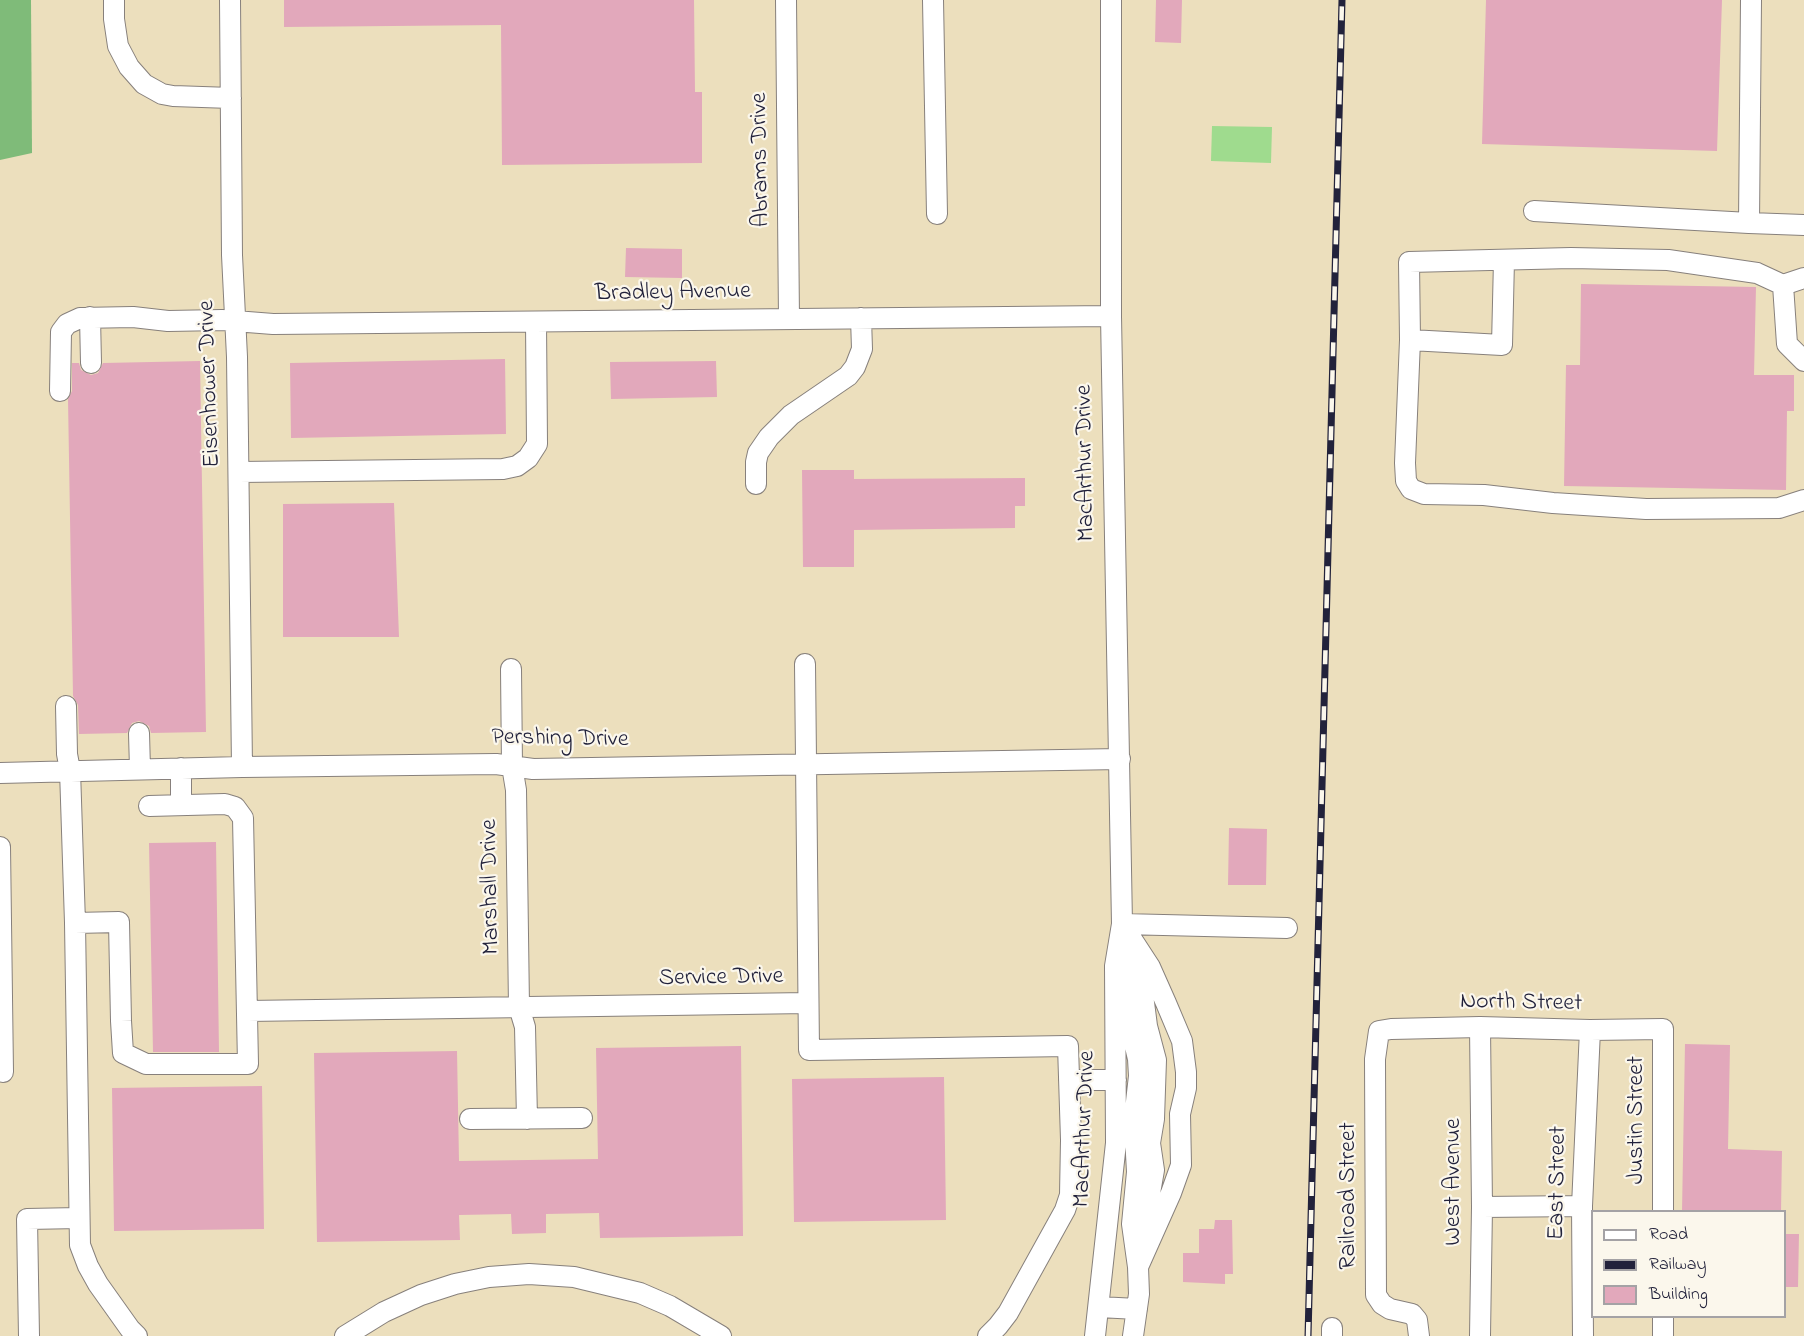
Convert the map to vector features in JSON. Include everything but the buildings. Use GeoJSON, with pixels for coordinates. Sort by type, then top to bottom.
{"type":"FeatureCollection","features":[{"type":"Feature","properties":{"kind":"street"},"geometry":{"type":"LineString","coordinates":[[114,0],[118,46],[129,67],[144,84],[162,94],[172,96],[231,98]]}},
{"type":"Feature","properties":{"kind":"street","name":"Eisenhower Drive"},"geometry":{"type":"LineString","coordinates":[[230,0],[232,255],[239,472],[242,767]]}},
{"type":"Feature","properties":{"kind":"street","name":"Abrams Drive"},"geometry":{"type":"LineString","coordinates":[[786,0],[789,319]]}},
{"type":"Feature","properties":{"kind":"street"},"geometry":{"type":"LineString","coordinates":[[933,0],[937,214]]}},
{"type":"Feature","properties":{"kind":"street","name":"MacArthur Drive"},"geometry":{"type":"LineString","coordinates":[[1095,1336],[1116,1143],[1115,966],[1127,932],[1120,759],[1111,316],[1111,0]]}},
{"type":"Feature","properties":{"kind":"street"},"geometry":{"type":"LineString","coordinates":[[1749,223],[1751,0]]}},
{"type":"Feature","properties":{"kind":"street"},"geometry":{"type":"LineString","coordinates":[[1534,211],[1804,225]]}},
{"type":"Feature","properties":{"kind":"street"},"geometry":{"type":"LineString","coordinates":[[1804,278],[1783,285],[1758,273],[1668,260],[1571,258],[1409,262],[1410,340],[1405,463],[1406,481],[1411,489],[1425,494],[1484,495],[1553,503],[1646,509],[1779,508],[1804,500]]}},
{"type":"Feature","properties":{"kind":"street"},"geometry":{"type":"LineString","coordinates":[[1410,340],[1502,345],[1503,260]]}},
{"type":"Feature","properties":{"kind":"street"},"geometry":{"type":"LineString","coordinates":[[1783,285],[1786,344],[1804,361]]}},
{"type":"Feature","properties":{"kind":"street","name":"Bradley Avenue"},"geometry":{"type":"LineString","coordinates":[[90,317],[273,324],[1111,316]]}},
{"type":"Feature","properties":{"kind":"street"},"geometry":{"type":"LineString","coordinates":[[60,391],[61,332],[71,321],[90,317],[91,363]]}},
{"type":"Feature","properties":{"kind":"street"},"geometry":{"type":"LineString","coordinates":[[756,484],[758,453],[769,437],[791,415],[848,376],[855,367],[862,349],[861,318]]}},
{"type":"Feature","properties":{"kind":"street"},"geometry":{"type":"LineString","coordinates":[[239,472],[503,469],[518,466],[528,458],[537,444],[536,321]]}},
{"type":"Feature","properties":{"kind":"street"},"geometry":{"type":"LineString","coordinates":[[805,664],[808,1003]]}},
{"type":"Feature","properties":{"kind":"street","name":"Marshall Drive"},"geometry":{"type":"LineString","coordinates":[[511,669],[512,766],[516,790],[519,1007],[525,1027],[527,1119]]}},
{"type":"Feature","properties":{"kind":"street"},"geometry":{"type":"LineString","coordinates":[[66,706],[75,923],[80,1245],[88,1266],[104,1293],[137,1336]]}},
{"type":"Feature","properties":{"kind":"street"},"geometry":{"type":"LineString","coordinates":[[140,733],[140,769]]}},
{"type":"Feature","properties":{"kind":"street","name":"Pershing Drive"},"geometry":{"type":"LineString","coordinates":[[0,773],[242,767],[496,764],[533,768],[1120,759]]}},
{"type":"Feature","properties":{"kind":"street"},"geometry":{"type":"LineString","coordinates":[[181,768],[182,805]]}},
{"type":"Feature","properties":{"kind":"street"},"geometry":{"type":"LineString","coordinates":[[75,923],[119,922],[123,1053],[146,1064],[248,1064],[243,818],[239,810],[230,805],[149,806]]}},
{"type":"Feature","properties":{"kind":"street"},"geometry":{"type":"LineString","coordinates":[[0,847],[3,1072]]}},
{"type":"Feature","properties":{"kind":"street"},"geometry":{"type":"LineString","coordinates":[[1127,932],[1287,928]]}},
{"type":"Feature","properties":{"kind":"street"},"geometry":{"type":"LineString","coordinates":[[1127,932],[1131,1029],[1138,1059],[1139,1076],[1134,1119],[1137,1172],[1132,1224],[1142,1260]]}},
{"type":"Feature","properties":{"kind":"street"},"geometry":{"type":"LineString","coordinates":[[1127,932],[1150,967],[1166,1003],[1182,1041],[1186,1072],[1186,1088],[1180,1113],[1181,1165],[1142,1260],[1133,1336]]}},
{"type":"Feature","properties":{"kind":"street","name":"Service Drive"},"geometry":{"type":"LineString","coordinates":[[247,1011],[808,1003],[809,1050],[1068,1046],[1069,1080]]}},
{"type":"Feature","properties":{"kind":"street","name":"North Street"},"geometry":{"type":"LineString","coordinates":[[1379,1031],[1480,1027],[1663,1029]]}},
{"type":"Feature","properties":{"kind":"street","name":"West Avenue"},"geometry":{"type":"LineString","coordinates":[[1480,1027],[1482,1207],[1480,1336]]}},
{"type":"Feature","properties":{"kind":"street","name":"Justin Street"},"geometry":{"type":"LineString","coordinates":[[1663,1029],[1663,1210]]}},
{"type":"Feature","properties":{"kind":"street","name":"East Street"},"geometry":{"type":"LineString","coordinates":[[1583,1336],[1582,1206],[1590,1030]]}},
{"type":"Feature","properties":{"kind":"street","name":"Railroad Street"},"geometry":{"type":"LineString","coordinates":[[1379,1031],[1375,1059],[1376,1295],[1382,1304],[1390,1309],[1412,1314],[1417,1320],[1419,1336]]}},
{"type":"Feature","properties":{"kind":"street"},"geometry":{"type":"LineString","coordinates":[[988,1336],[1008,1312],[1065,1210],[1070,1195],[1069,1080],[1116,1080]]}},
{"type":"Feature","properties":{"kind":"street"},"geometry":{"type":"LineString","coordinates":[[470,1119],[582,1118]]}},
{"type":"Feature","properties":{"kind":"street"},"geometry":{"type":"LineString","coordinates":[[1482,1207],[1582,1206]]}},
{"type":"Feature","properties":{"kind":"street"},"geometry":{"type":"LineString","coordinates":[[29,1336],[27,1219],[79,1218]]}},
{"type":"Feature","properties":{"kind":"street"},"geometry":{"type":"LineString","coordinates":[[345,1336],[384,1312],[421,1295],[489,1277],[529,1274],[574,1277],[640,1293],[670,1306],[721,1336]]}},
{"type":"Feature","properties":{"kind":"street"},"geometry":{"type":"LineString","coordinates":[[1098,1307],[1137,1309]]}},
{"type":"Feature","properties":{"kind":"street"},"geometry":{"type":"LineString","coordinates":[[1663,1318],[1663,1336]]}},
{"type":"Feature","properties":{"kind":"green space"},"geometry":{"type":"Polygon","coordinates":[[[0,0],[31,0],[32,153],[0,160],[0,0]]]}},
{"type":"Feature","properties":{"kind":"green space"},"geometry":{"type":"Polygon","coordinates":[[[1212,126],[1272,127],[1271,163],[1211,161],[1212,126]]]}},
{"type":"Feature","properties":{"kind":"railway"},"geometry":{"type":"LineString","coordinates":[[1308,1336],[1342,0]]}}]}
